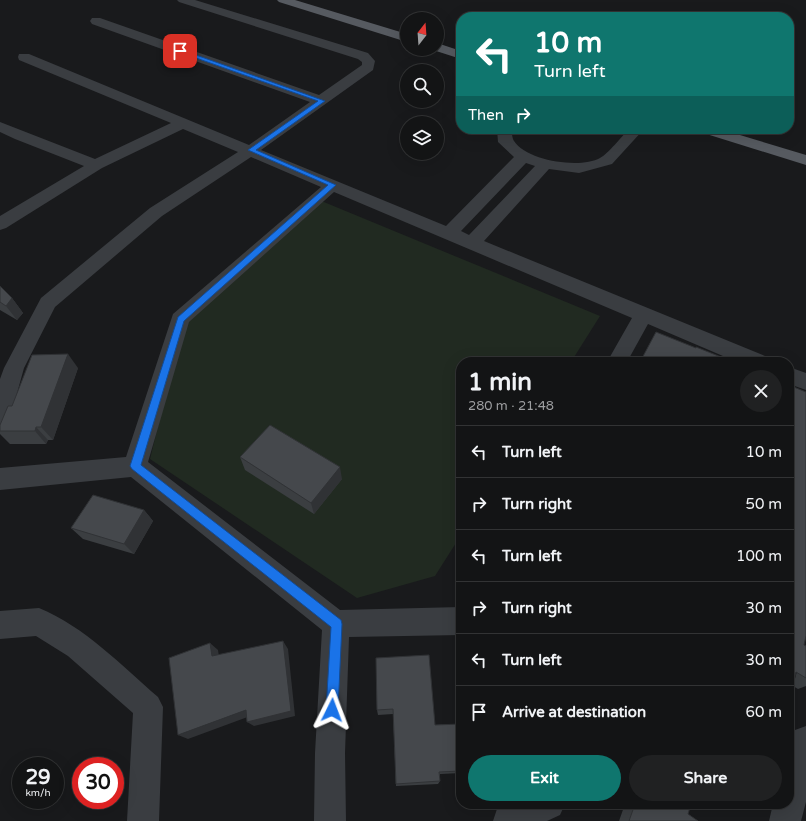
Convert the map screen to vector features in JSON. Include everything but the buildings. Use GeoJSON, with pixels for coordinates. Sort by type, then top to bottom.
{"type":"FeatureCollection","features":[{"type":"Feature","properties":{"kind":"main road"},"geometry":{"type":"LineString","coordinates":[[283,0],[400,36]]}},
{"type":"Feature","properties":{"kind":"main road"},"geometry":{"type":"LineString","coordinates":[[444,50],[456,54]]}},
{"type":"Feature","properties":{"kind":"main road"},"geometry":{"type":"LineString","coordinates":[[721,134],[806,160]]}},
{"type":"Feature","properties":{"kind":"street"},"geometry":{"type":"LineString","coordinates":[[0,415],[7,369],[48,303],[156,212],[251,150],[368,67],[369,61],[363,56],[183,0]]}},
{"type":"Feature","properties":{"kind":"street"},"geometry":{"type":"LineString","coordinates":[[96,21],[322,101]]}},
{"type":"Feature","properties":{"kind":"street"},"geometry":{"type":"LineString","coordinates":[[24,57],[251,150],[746,357]]}},
{"type":"Feature","properties":{"kind":"street"},"geometry":{"type":"LineString","coordinates":[[0,224],[96,165],[183,123]]}},
{"type":"Feature","properties":{"kind":"street"},"geometry":{"type":"LineString","coordinates":[[0,126],[13,139],[96,165]]}},
{"type":"Feature","properties":{"kind":"street"},"geometry":{"type":"LineString","coordinates":[[505,134],[506,142],[523,157],[545,164],[579,168],[606,161],[632,134]]}},
{"type":"Feature","properties":{"kind":"street"},"geometry":{"type":"LineString","coordinates":[[449,233],[523,157]]}},
{"type":"Feature","properties":{"kind":"street"},"geometry":{"type":"LineString","coordinates":[[472,243],[545,164]]}},
{"type":"Feature","properties":{"kind":"street"},"geometry":{"type":"LineString","coordinates":[[135,466],[180,319],[332,185]]}},
{"type":"Feature","properties":{"kind":"street"},"geometry":{"type":"LineString","coordinates":[[620,357],[644,314]]}},
{"type":"Feature","properties":{"kind":"street"},"geometry":{"type":"LineString","coordinates":[[794,377],[806,382]]}},
{"type":"Feature","properties":{"kind":"street"},"geometry":{"type":"LineString","coordinates":[[0,479],[135,466],[336,624],[456,621]]}},
{"type":"Feature","properties":{"kind":"street"},"geometry":{"type":"LineString","coordinates":[[0,625],[40,622],[78,646],[148,707],[143,821]]}},
{"type":"Feature","properties":{"kind":"street"},"geometry":{"type":"LineString","coordinates":[[330,821],[330,753],[336,624]]}},
{"type":"Feature","properties":{"kind":"street"},"geometry":{"type":"LineString","coordinates":[[794,787],[806,741]]}},
{"type":"Feature","properties":{"kind":"street"},"geometry":{"type":"LineString","coordinates":[[509,821],[537,809]]}},
{"type":"Feature","properties":{"kind":"street"},"geometry":{"type":"LineString","coordinates":[[785,821],[788,809]]}},
{"type":"Feature","properties":{"kind":"shaded area"},"geometry":{"type":"Polygon","coordinates":[[[319,200],[600,316],[574,357],[456,357],[456,543],[435,576],[357,598],[150,459],[182,328],[319,200]]]}},
{"type":"Feature","properties":{"kind":"route"},"geometry":{"type":"LineString","coordinates":[[180,51],[322,101],[251,150],[332,185],[180,319],[135,466],[336,624],[332,710]]}}]}
